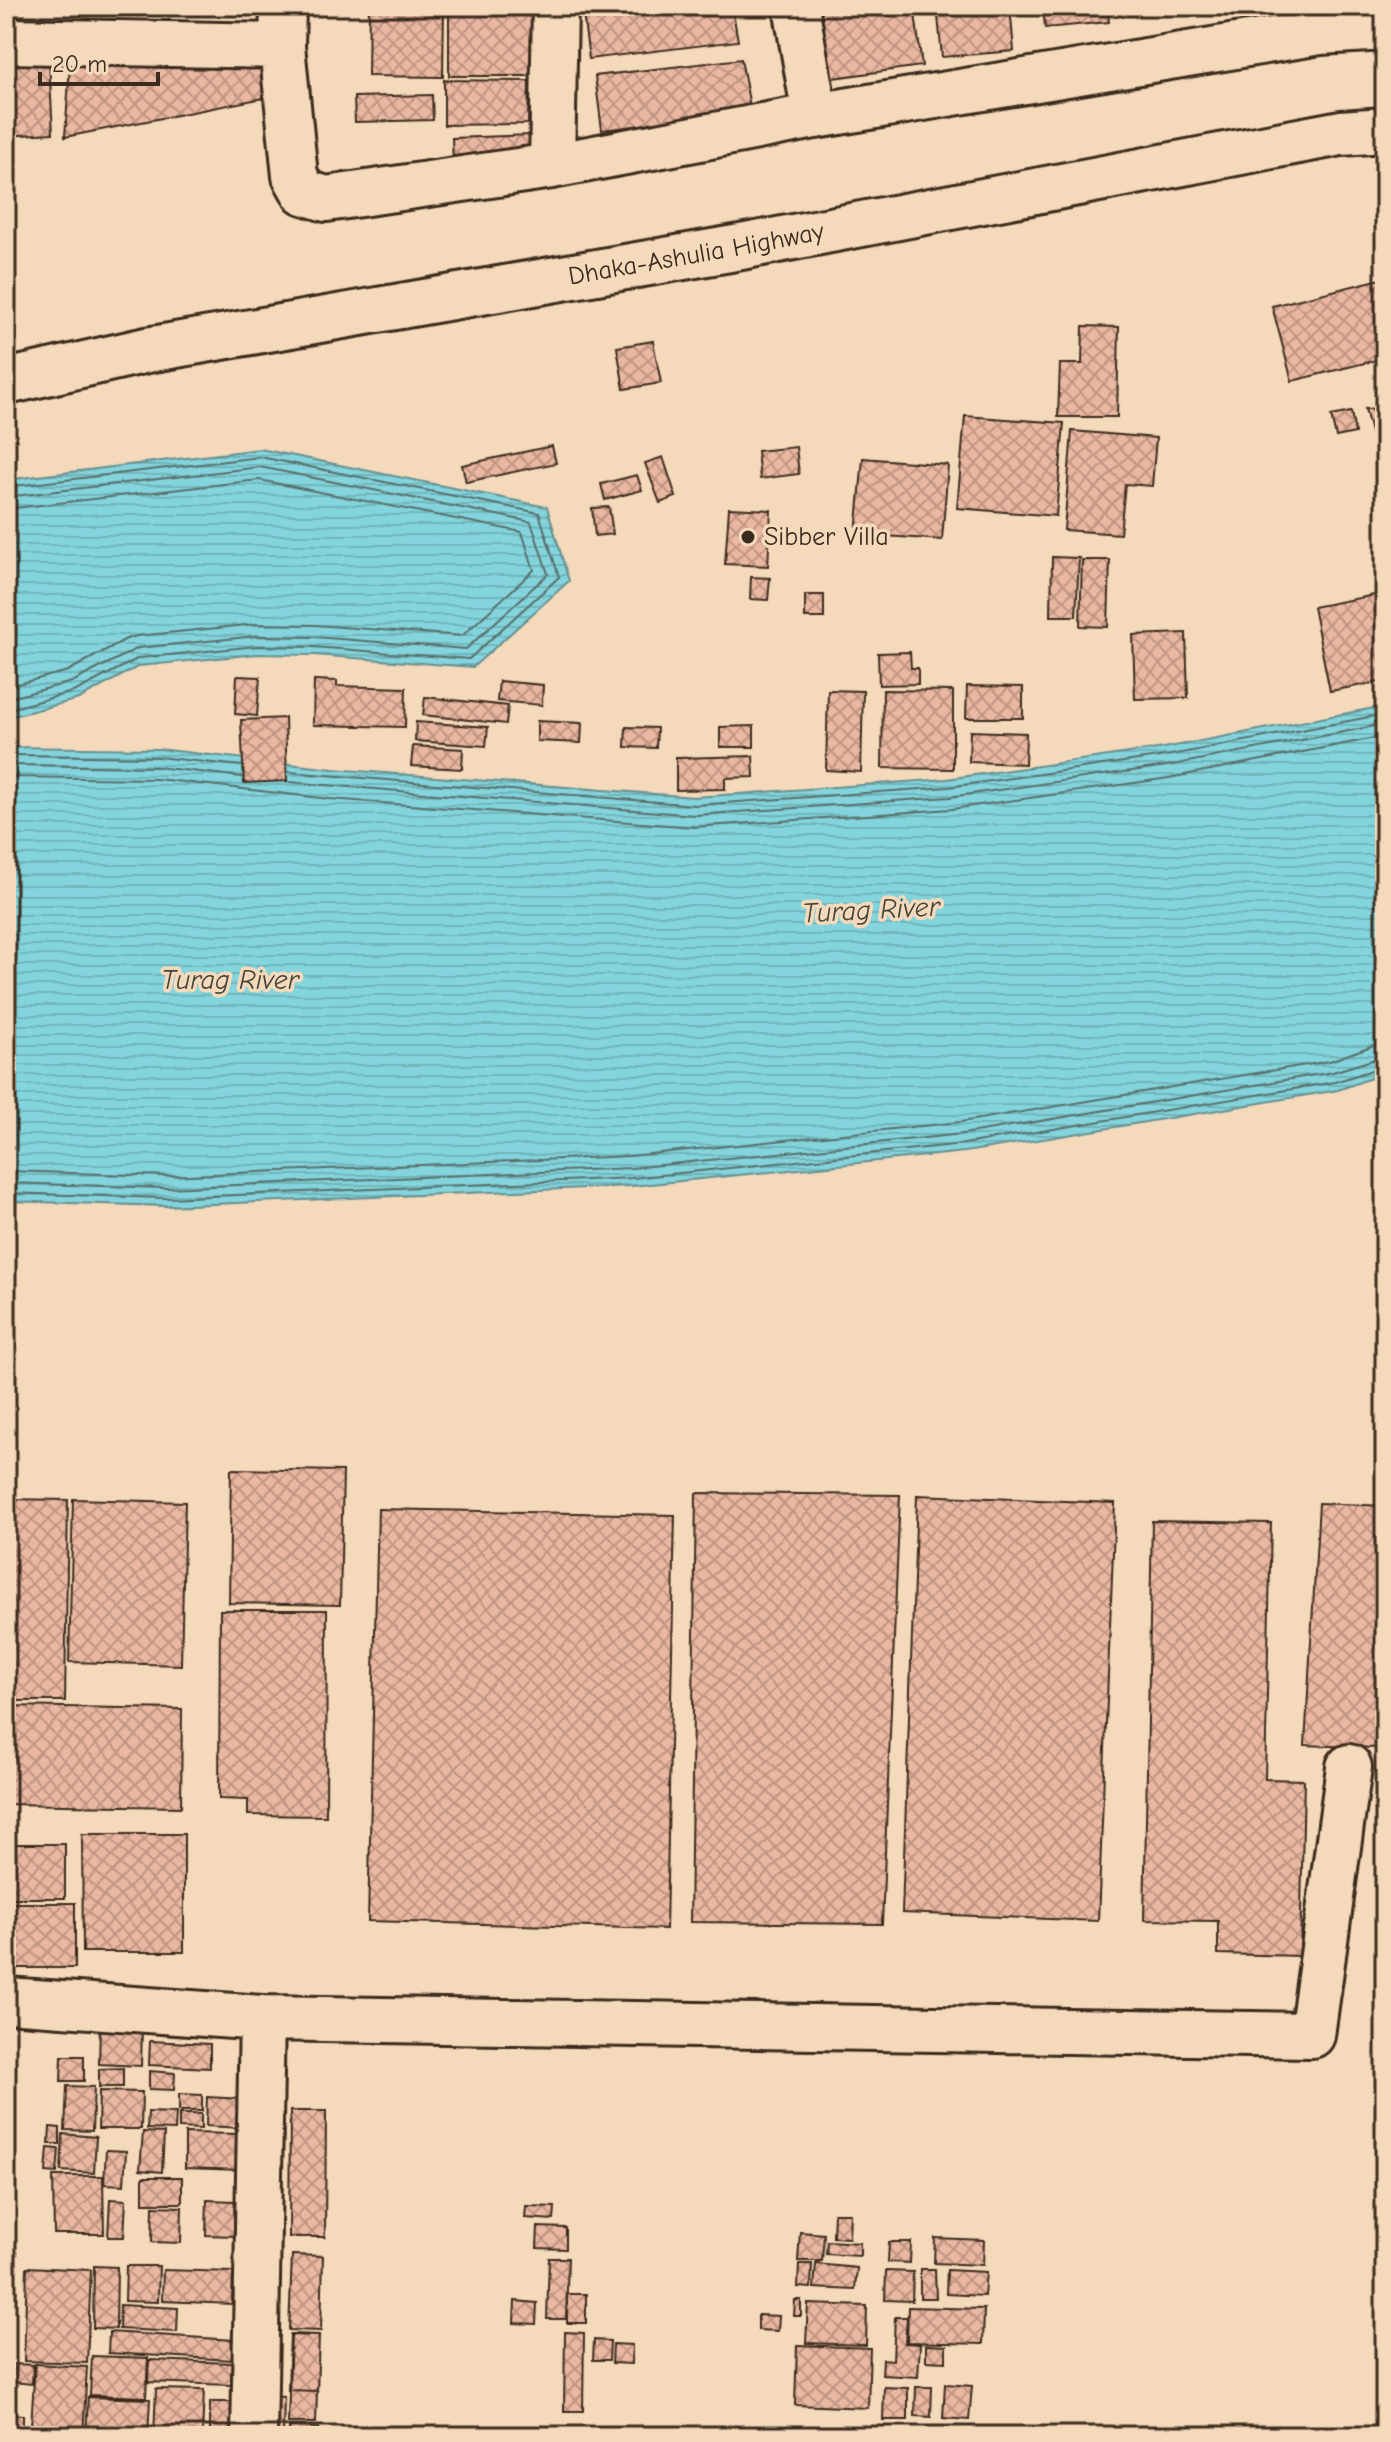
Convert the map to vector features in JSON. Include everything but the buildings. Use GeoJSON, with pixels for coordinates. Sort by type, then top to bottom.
{"type":"FeatureCollection","features":[{"type":"Feature","properties":{"kind":"main road"},"geometry":{"type":"LineString","coordinates":[[552,166],[555,6]]}},
{"type":"Feature","properties":{"kind":"main road"},"geometry":{"type":"LineString","coordinates":[[796,6],[815,116]]}},
{"type":"Feature","properties":{"kind":"main road"},"geometry":{"type":"LineString","coordinates":[[6,41],[282,26],[295,176],[304,192],[326,199],[552,166],[815,116],[1320,32],[1385,28]]}},
{"type":"Feature","properties":{"kind":"main road","name":"Dhaka-Ashulia Highway"},"geometry":{"type":"LineString","coordinates":[[6,382],[147,350],[741,247],[1341,133],[1385,130]]}},
{"type":"Feature","properties":{"kind":"main road"},"geometry":{"type":"LineString","coordinates":[[6,2000],[262,2018],[1312,2035],[1349,1767]]}},
{"type":"Feature","properties":{"kind":"main road"},"geometry":{"type":"LineString","coordinates":[[254,2436],[262,2018]]}},
{"type":"Feature","properties":{"kind":"water"},"geometry":{"type":"Polygon","coordinates":[[[260,449],[547,507],[569,581],[473,667],[314,655],[257,654],[139,666],[79,699],[6,718],[6,480],[260,449]]]}},
{"type":"Feature","properties":{"kind":"water","name":"Turag River"},"geometry":{"type":"Polygon","coordinates":[[[1385,706],[1385,1073],[1338,1090],[965,1152],[632,1186],[166,1206],[6,1201],[6,747],[159,749],[333,769],[694,797],[947,779],[1164,748],[1385,706]]]}},
{"type":"Feature","properties":{"kind":"place","name":"Sibber Villa"},"geometry":{"type":"Point","coordinates":[748,537]}}]}
